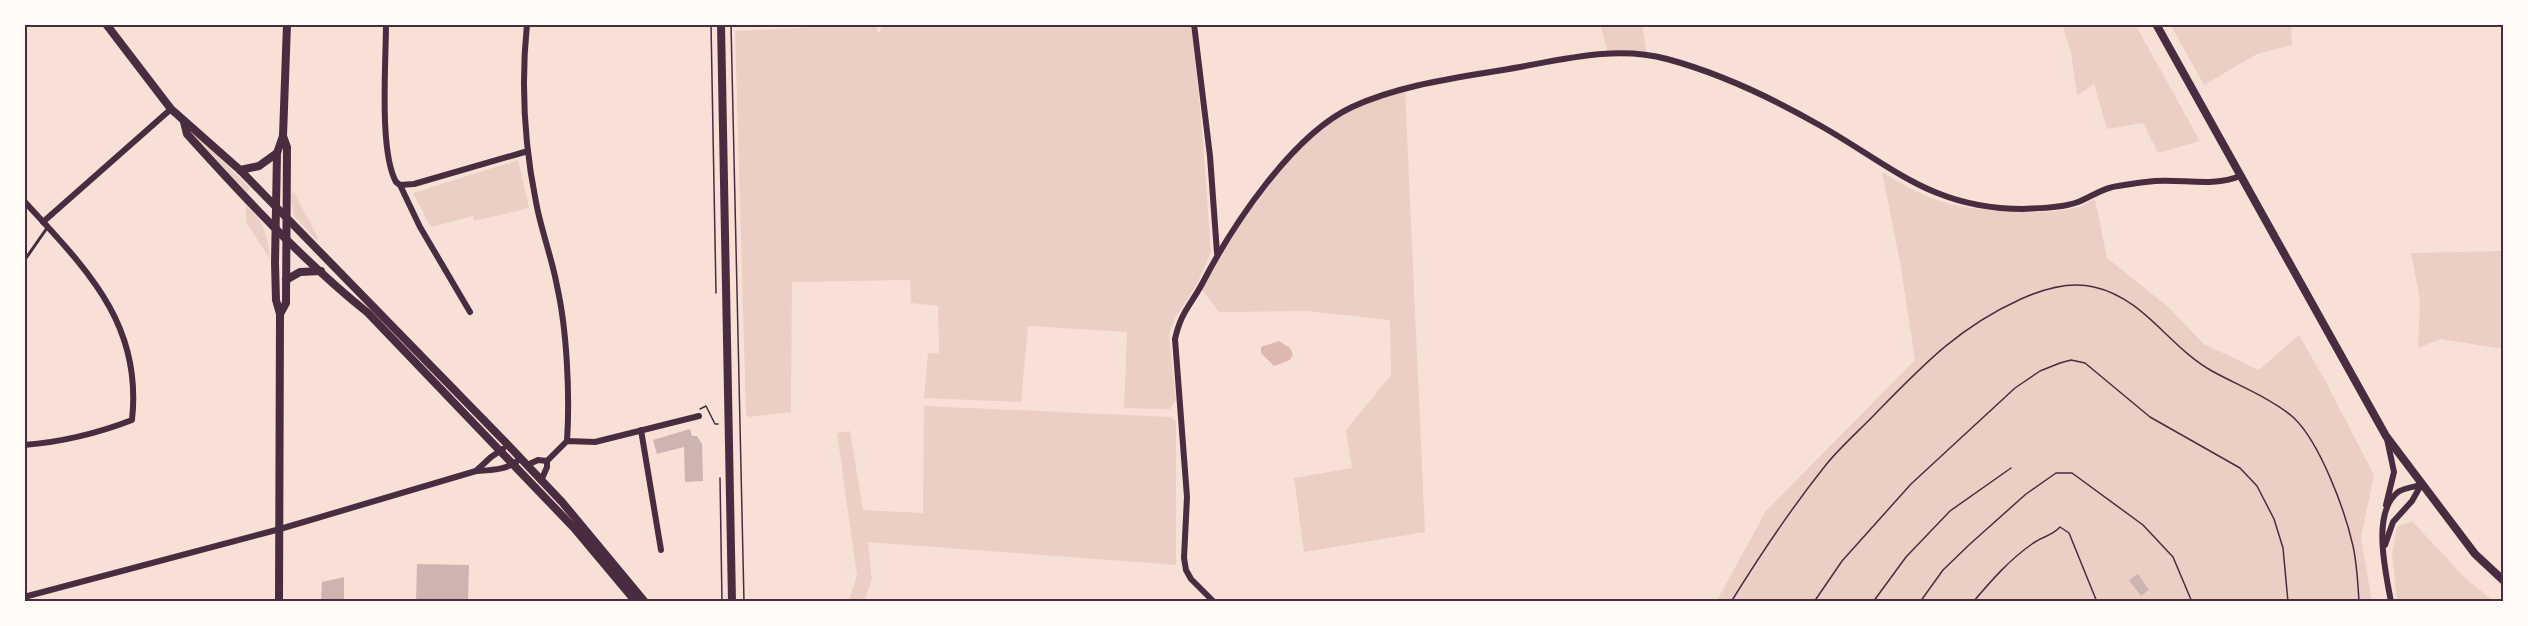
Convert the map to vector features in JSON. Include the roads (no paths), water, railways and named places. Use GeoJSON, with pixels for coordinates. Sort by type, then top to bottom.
{"type":"FeatureCollection","features":[{"type":"Feature","properties":{"kind":"main road"},"geometry":{"type":"LineString","coordinates":[[106,24],[171,109],[240,170],[505,448]]}},
{"type":"Feature","properties":{"kind":"main road"},"geometry":{"type":"LineString","coordinates":[[721,24],[732,602]]}},
{"type":"Feature","properties":{"kind":"main road"},"geometry":{"type":"LineString","coordinates":[[2156,24],[2386,436],[2475,554],[2504,581]]}},
{"type":"Feature","properties":{"kind":"main road"},"geometry":{"type":"LineString","coordinates":[[184,122],[187,134],[276,228],[368,313],[569,510],[645,602]]}},
{"type":"Feature","properties":{"kind":"main road"},"geometry":{"type":"LineString","coordinates":[[240,170],[259,166],[277,153]]}},
{"type":"Feature","properties":{"kind":"main road"},"geometry":{"type":"LineString","coordinates":[[286,280],[300,272],[321,271]]}},
{"type":"Feature","properties":{"kind":"main road"},"geometry":{"type":"LineString","coordinates":[[520,463],[636,602]]}},
{"type":"Feature","properties":{"kind":"street"},"geometry":{"type":"LineString","coordinates":[[279,602],[280,314],[276,291],[276,208],[277,153],[283,136],[287,24]]}},
{"type":"Feature","properties":{"kind":"street"},"geometry":{"type":"LineString","coordinates":[[386,24],[386,131],[392,176],[470,312]]}},
{"type":"Feature","properties":{"kind":"street"},"geometry":{"type":"LineString","coordinates":[[24,597],[280,529],[476,471],[547,460],[567,441],[569,417],[558,288],[536,203],[528,151],[524,94],[527,24]]}},
{"type":"Feature","properties":{"kind":"street"},"geometry":{"type":"LineString","coordinates":[[1194,24],[1210,156],[1217,254]]}},
{"type":"Feature","properties":{"kind":"street"},"geometry":{"type":"LineString","coordinates":[[1214,602],[1191,579],[1186,570],[1184,558],[1187,497],[1175,339],[1180,318],[1234,228],[1292,155],[1318,129],[1349,108],[1423,85],[1608,53],[1632,53],[1668,59],[1749,90],[1823,127],[1926,189],[1972,205],[2021,209],[2048,207],[2075,204],[2112,186],[2156,181],[2220,181],[2240,176]]}},
{"type":"Feature","properties":{"kind":"street"},"geometry":{"type":"LineString","coordinates":[[45,224],[171,109]]}},
{"type":"Feature","properties":{"kind":"street"},"geometry":{"type":"LineString","coordinates":[[280,314],[286,303],[287,147],[283,136]]}},
{"type":"Feature","properties":{"kind":"street"},"geometry":{"type":"LineString","coordinates":[[399,185],[414,184],[528,151]]}},
{"type":"Feature","properties":{"kind":"street"},"geometry":{"type":"LineString","coordinates":[[24,201],[90,275],[109,303],[120,325],[130,365],[132,415],[132,420],[102,432],[61,442],[24,445]]}},
{"type":"Feature","properties":{"kind":"street"},"geometry":{"type":"LineString","coordinates":[[567,441],[596,442],[699,416]]}},
{"type":"Feature","properties":{"kind":"street"},"geometry":{"type":"LineString","coordinates":[[641,430],[661,550]]}},
{"type":"Feature","properties":{"kind":"street"},"geometry":{"type":"LineString","coordinates":[[2386,436],[2394,472],[2382,524],[2391,602]]}},
{"type":"Feature","properties":{"kind":"street"},"geometry":{"type":"LineString","coordinates":[[476,471],[505,448]]}},
{"type":"Feature","properties":{"kind":"street"},"geometry":{"type":"LineString","coordinates":[[541,481],[547,467],[547,460]]}},
{"type":"Feature","properties":{"kind":"street"},"geometry":{"type":"LineString","coordinates":[[2384,514],[2399,491],[2421,485]]}},
{"type":"Feature","properties":{"kind":"street"},"geometry":{"type":"LineString","coordinates":[[2384,547],[2393,522],[2412,501],[2421,485]]}},
{"type":"Feature","properties":{"kind":"lane"},"geometry":{"type":"LineString","coordinates":[[24,261],[45,224]]}}]}
